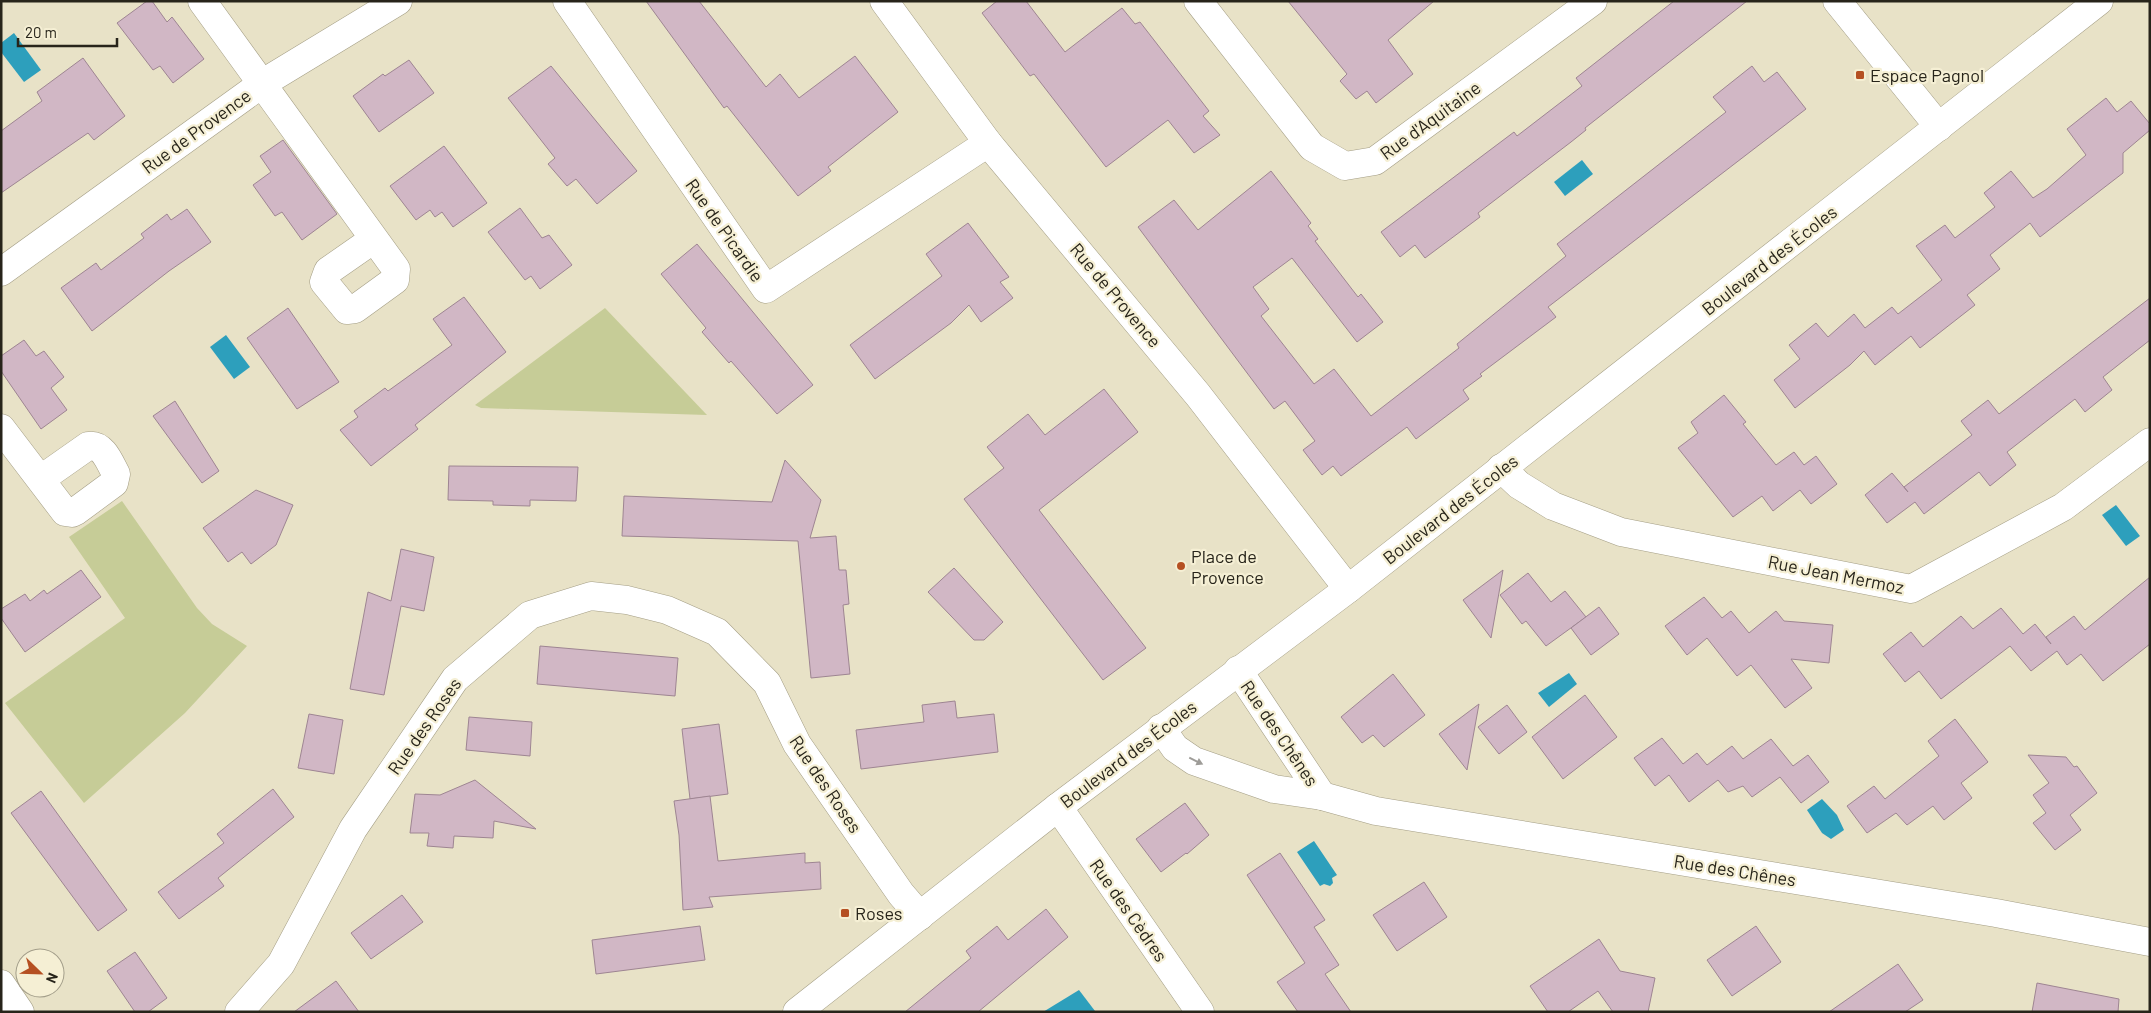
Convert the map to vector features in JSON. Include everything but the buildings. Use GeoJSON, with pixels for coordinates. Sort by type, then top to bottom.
{"type":"FeatureCollection","features":[{"type":"Feature","properties":{"kind":"street"},"geometry":{"type":"LineString","coordinates":[[202,1],[374,239]]}},
{"type":"Feature","properties":{"kind":"street","name":"Rue de Provence"},"geometry":{"type":"LineString","coordinates":[[1,272],[263,83],[398,1]]}},
{"type":"Feature","properties":{"kind":"street","name":"Rue de Picardie"},"geometry":{"type":"LineString","coordinates":[[566,1],[766,289],[988,143]]}},
{"type":"Feature","properties":{"kind":"street","name":"Rue de Provence"},"geometry":{"type":"LineString","coordinates":[[884,1],[988,143],[1198,394],[1348,589]]}},
{"type":"Feature","properties":{"kind":"street","name":"Rue d'Aquitaine"},"geometry":{"type":"LineString","coordinates":[[1198,1],[1312,147],[1345,166],[1375,161],[1593,1]]}},
{"type":"Feature","properties":{"kind":"street"},"geometry":{"type":"LineString","coordinates":[[1837,1],[1939,127]]}},
{"type":"Feature","properties":{"kind":"street","name":"Boulevard des Écoles"},"geometry":{"type":"LineString","coordinates":[[797,1012],[1058,807],[1348,589],[2099,1]]}},
{"type":"Feature","properties":{"kind":"street"},"geometry":{"type":"LineString","coordinates":[[1,428],[41,479]]}},
{"type":"Feature","properties":{"kind":"street","name":"Rue Jean Mermoz"},"geometry":{"type":"LineString","coordinates":[[1501,468],[1519,485],[1553,506],[1620,532],[1911,589],[2063,507],[2150,442]]}},
{"type":"Feature","properties":{"kind":"street","name":"Rue des Roses"},"geometry":{"type":"LineString","coordinates":[[239,1012],[280,964],[353,829],[455,679],[530,615],[591,596],[627,600],[667,610],[717,632],[767,683],[797,744],[902,894],[920,916]]}},
{"type":"Feature","properties":{"kind":"street","name":"Rue des Chênes"},"geometry":{"type":"LineString","coordinates":[[1238,670],[1322,796]]}},
{"type":"Feature","properties":{"kind":"street","name":"Rue des Chênes"},"geometry":{"type":"LineString","coordinates":[[1161,728],[1175,748],[1194,761],[1274,790],[1322,796],[1376,810],[1996,913],[2150,942]]}},
{"type":"Feature","properties":{"kind":"street","name":"Rue des Cèdres"},"geometry":{"type":"LineString","coordinates":[[1058,807],[1200,1012]]}},
{"type":"Feature","properties":{"kind":"street"},"geometry":{"type":"LineString","coordinates":[[1,984],[20,1012]]}},
{"type":"Feature","properties":{"kind":"green space"},"geometry":{"type":"Polygon","coordinates":[[[605,308],[707,415],[481,408],[475,405],[605,308]]]}},
{"type":"Feature","properties":{"kind":"green space"},"geometry":{"type":"Polygon","coordinates":[[[122,501],[197,608],[212,624],[247,646],[185,713],[84,803],[5,703],[125,618],[69,537],[122,501]]]}},
{"type":"Feature","properties":{"kind":"water"},"geometry":{"type":"Polygon","coordinates":[[[14,33],[41,70],[24,82],[1,52],[1,43],[14,33]]]}},
{"type":"Feature","properties":{"kind":"water"},"geometry":{"type":"Polygon","coordinates":[[[1582,160],[1593,174],[1565,196],[1554,182],[1582,160]]]}},
{"type":"Feature","properties":{"kind":"water"},"geometry":{"type":"Polygon","coordinates":[[[226,335],[250,367],[234,379],[210,347],[226,335]]]}},
{"type":"Feature","properties":{"kind":"water"},"geometry":{"type":"Polygon","coordinates":[[[2116,505],[2140,536],[2126,546],[2102,515],[2116,505]]]}},
{"type":"Feature","properties":{"kind":"water"},"geometry":{"type":"Polygon","coordinates":[[[1569,673],[1577,684],[1549,707],[1538,693],[1569,673]]]}},
{"type":"Feature","properties":{"kind":"water"},"geometry":{"type":"Polygon","coordinates":[[[1822,799],[1837,815],[1844,830],[1831,839],[1822,833],[1807,810],[1822,799]]]}},
{"type":"Feature","properties":{"kind":"water"},"geometry":{"type":"Polygon","coordinates":[[[1314,841],[1337,875],[1332,878],[1333,883],[1330,886],[1324,884],[1320,886],[1297,852],[1314,841]]]}},
{"type":"Feature","properties":{"kind":"water"},"geometry":{"type":"Polygon","coordinates":[[[1079,990],[1095,1011],[1043,1012],[1079,990]]]}},
{"type":"Feature","properties":{"kind":"place","name":"Espace Pagnol"},"geometry":{"type":"Point","coordinates":[1860,75]}},
{"type":"Feature","properties":{"kind":"place","name":"Place de Provence"},"geometry":{"type":"Point","coordinates":[1181,566]}},
{"type":"Feature","properties":{"kind":"place","name":"Roses"},"geometry":{"type":"Point","coordinates":[845,913]}}]}
